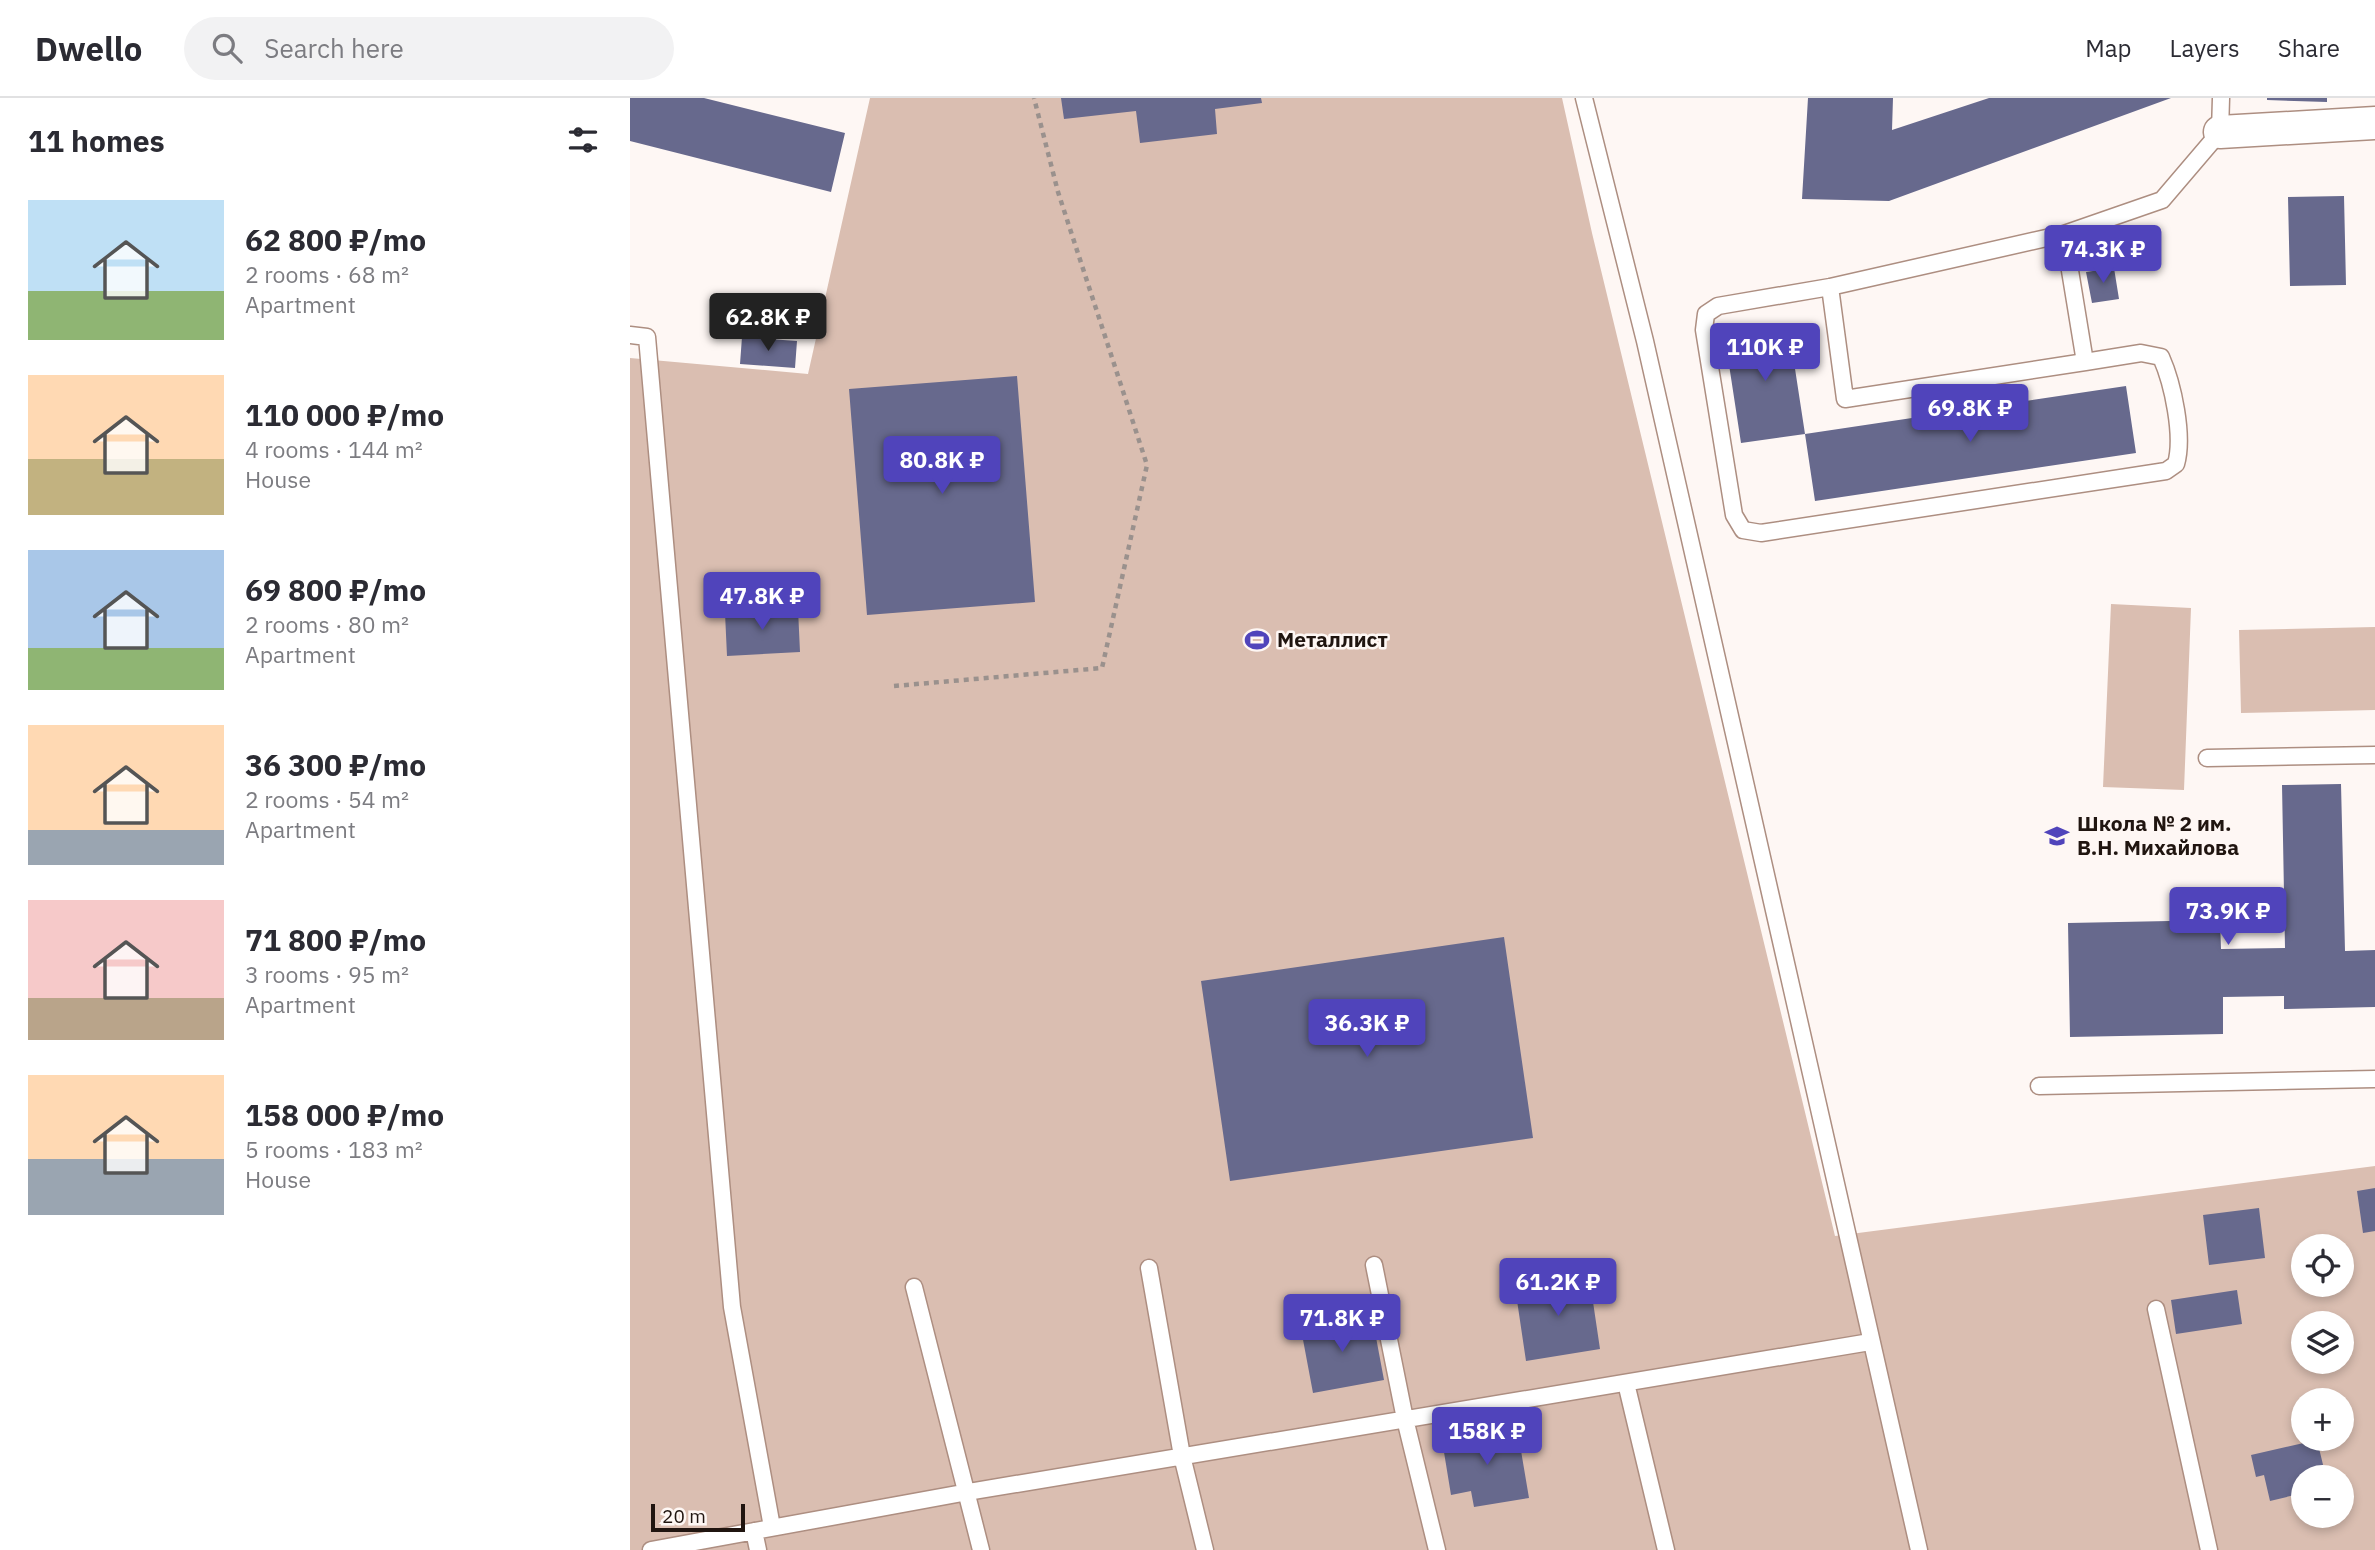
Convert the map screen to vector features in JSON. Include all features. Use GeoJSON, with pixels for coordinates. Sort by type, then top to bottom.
{"type":"FeatureCollection","features":[{"type":"Feature","properties":{"kind":"street"},"geometry":{"type":"LineString","coordinates":[[2220,132],[2375,123]]}},
{"type":"Feature","properties":{"kind":"lane"},"geometry":{"type":"LineString","coordinates":[[1584,98],[1648,355],[1919,1550]]}},
{"type":"Feature","properties":{"kind":"lane"},"geometry":{"type":"LineString","coordinates":[[1830,287],[1845,400],[2141,353],[2161,357],[2170,376],[2180,451],[2176,464],[2166,471],[1762,533],[1743,530],[1734,515],[1704,330],[1706,314],[1718,306],[1830,287],[2064,234],[2162,200],[2220,132],[2221,98]]}},
{"type":"Feature","properties":{"kind":"lane"},"geometry":{"type":"LineString","coordinates":[[2064,234],[2085,362]]}},
{"type":"Feature","properties":{"kind":"lane"},"geometry":{"type":"LineString","coordinates":[[630,335],[648,337],[732,1307],[772,1527]]}},
{"type":"Feature","properties":{"kind":"lane"},"geometry":{"type":"LineString","coordinates":[[2207,758],[2375,755]]}},
{"type":"Feature","properties":{"kind":"lane"},"geometry":{"type":"LineString","coordinates":[[2039,1086],[2375,1079]]}},
{"type":"Feature","properties":{"kind":"lane"},"geometry":{"type":"LineString","coordinates":[[1374,1265],[1405,1419],[1437,1550]]}},
{"type":"Feature","properties":{"kind":"lane"},"geometry":{"type":"LineString","coordinates":[[1149,1268],[1182,1457],[1205,1550]]}},
{"type":"Feature","properties":{"kind":"lane"},"geometry":{"type":"LineString","coordinates":[[914,1287],[981,1550]]}},
{"type":"Feature","properties":{"kind":"lane"},"geometry":{"type":"LineString","coordinates":[[2156,1309],[2209,1550]]}},
{"type":"Feature","properties":{"kind":"lane"},"geometry":{"type":"LineString","coordinates":[[651,1550],[968,1492],[1870,1342]]}},
{"type":"Feature","properties":{"kind":"lane"},"geometry":{"type":"LineString","coordinates":[[1626,1383],[1666,1550]]}},
{"type":"Feature","properties":{"kind":"lane"},"geometry":{"type":"LineString","coordinates":[[754,1531],[758,1550]]}},
{"type":"Feature","properties":{"kind":"path"},"geometry":{"type":"LineString","coordinates":[[894,685],[1102,668],[1147,465],[1058,192],[1034,98]]}},
{"type":"Feature","properties":{"kind":"shaded area"},"geometry":{"type":"Polygon","coordinates":[[[870,98],[1562,98],[1592,233],[1835,1236],[2375,1166],[2375,1550],[630,1550],[630,358],[808,374],[870,98]]]}},
{"type":"Feature","properties":{"kind":"shaded area"},"geometry":{"type":"Polygon","coordinates":[[[2111,604],[2191,608],[2184,790],[2103,787],[2111,604]]]}},
{"type":"Feature","properties":{"kind":"shaded area"},"geometry":{"type":"Polygon","coordinates":[[[2375,627],[2375,710],[2241,713],[2239,630],[2375,627]]]}},
{"type":"Feature","properties":{"kind":"building"},"geometry":{"type":"Polygon","coordinates":[[[630,98],[704,98],[845,133],[831,192],[630,141],[630,98]]]}},
{"type":"Feature","properties":{"kind":"building"},"geometry":{"type":"Polygon","coordinates":[[[1061,98],[1261,98],[1262,103],[1215,109],[1217,134],[1140,143],[1136,111],[1064,119],[1061,98]]]}},
{"type":"Feature","properties":{"kind":"building"},"geometry":{"type":"Polygon","coordinates":[[[1808,98],[1893,98],[1892,130],[1989,98],[2171,98],[1889,201],[1802,199],[1808,98]]]}},
{"type":"Feature","properties":{"kind":"building"},"geometry":{"type":"Polygon","coordinates":[[[2327,98],[2327,102],[2267,100],[2327,98]]]}},
{"type":"Feature","properties":{"kind":"building"},"geometry":{"type":"Polygon","coordinates":[[[2344,196],[2346,285],[2290,286],[2288,197],[2344,196]]]}},
{"type":"Feature","properties":{"kind":"building"},"geometry":{"type":"Polygon","coordinates":[[[2114,268],[2119,299],[2092,303],[2086,272],[2114,268]]]}},
{"type":"Feature","properties":{"kind":"building"},"geometry":{"type":"Polygon","coordinates":[[[1788,323],[1805,434],[1741,443],[1724,332],[1788,323]]]}},
{"type":"Feature","properties":{"kind":"building"},"geometry":{"type":"Polygon","coordinates":[[[742,337],[797,341],[795,368],[740,364],[742,337]]]}},
{"type":"Feature","properties":{"kind":"building"},"geometry":{"type":"Polygon","coordinates":[[[1017,376],[1035,602],[867,615],[849,389],[1017,376]]]}},
{"type":"Feature","properties":{"kind":"building"},"geometry":{"type":"Polygon","coordinates":[[[2126,386],[2136,453],[1815,501],[1805,434],[2126,386]]]}},
{"type":"Feature","properties":{"kind":"building"},"geometry":{"type":"Polygon","coordinates":[[[798,609],[800,652],[727,656],[725,613],[798,609]]]}},
{"type":"Feature","properties":{"kind":"building"},"geometry":{"type":"Polygon","coordinates":[[[2341,784],[2345,951],[2375,950],[2375,1007],[2284,1009],[2284,996],[2223,997],[2223,1034],[2070,1037],[2068,923],[2220,920],[2221,949],[2285,948],[2282,785],[2341,784]]]}},
{"type":"Feature","properties":{"kind":"building"},"geometry":{"type":"Polygon","coordinates":[[[1504,937],[1533,1138],[1230,1181],[1201,981],[1504,937]]]}},
{"type":"Feature","properties":{"kind":"building"},"geometry":{"type":"Polygon","coordinates":[[[2375,1188],[2375,1231],[2363,1233],[2357,1191],[2375,1188]]]}},
{"type":"Feature","properties":{"kind":"building"},"geometry":{"type":"Polygon","coordinates":[[[2259,1208],[2265,1258],[2209,1265],[2203,1215],[2259,1208]]]}},
{"type":"Feature","properties":{"kind":"building"},"geometry":{"type":"Polygon","coordinates":[[[1589,1275],[1600,1349],[1526,1361],[1515,1287],[1589,1275]]]}},
{"type":"Feature","properties":{"kind":"building"},"geometry":{"type":"Polygon","coordinates":[[[2237,1290],[2242,1324],[2176,1334],[2171,1300],[2237,1290]]]}},
{"type":"Feature","properties":{"kind":"building"},"geometry":{"type":"Polygon","coordinates":[[[1372,1316],[1384,1380],[1313,1393],[1301,1329],[1372,1316]]]}},
{"type":"Feature","properties":{"kind":"building"},"geometry":{"type":"Polygon","coordinates":[[[1517,1427],[1529,1498],[1474,1507],[1471,1491],[1451,1495],[1442,1440],[1517,1427]]]}},
{"type":"Feature","properties":{"kind":"building"},"geometry":{"type":"Polygon","coordinates":[[[2291,1446],[2291,1451],[2320,1451],[2323,1465],[2291,1465],[2291,1496],[2270,1501],[2264,1475],[2256,1477],[2251,1455],[2291,1446]]]}},
{"type":"Feature","properties":{"kind":"place","name":"Металлист"},"geometry":{"type":"Point","coordinates":[1257,640]}},
{"type":"Feature","properties":{"kind":"place","name":"Школа № 2 им. В.Н. Михайлова"},"geometry":{"type":"Point","coordinates":[2057,836]}}]}
